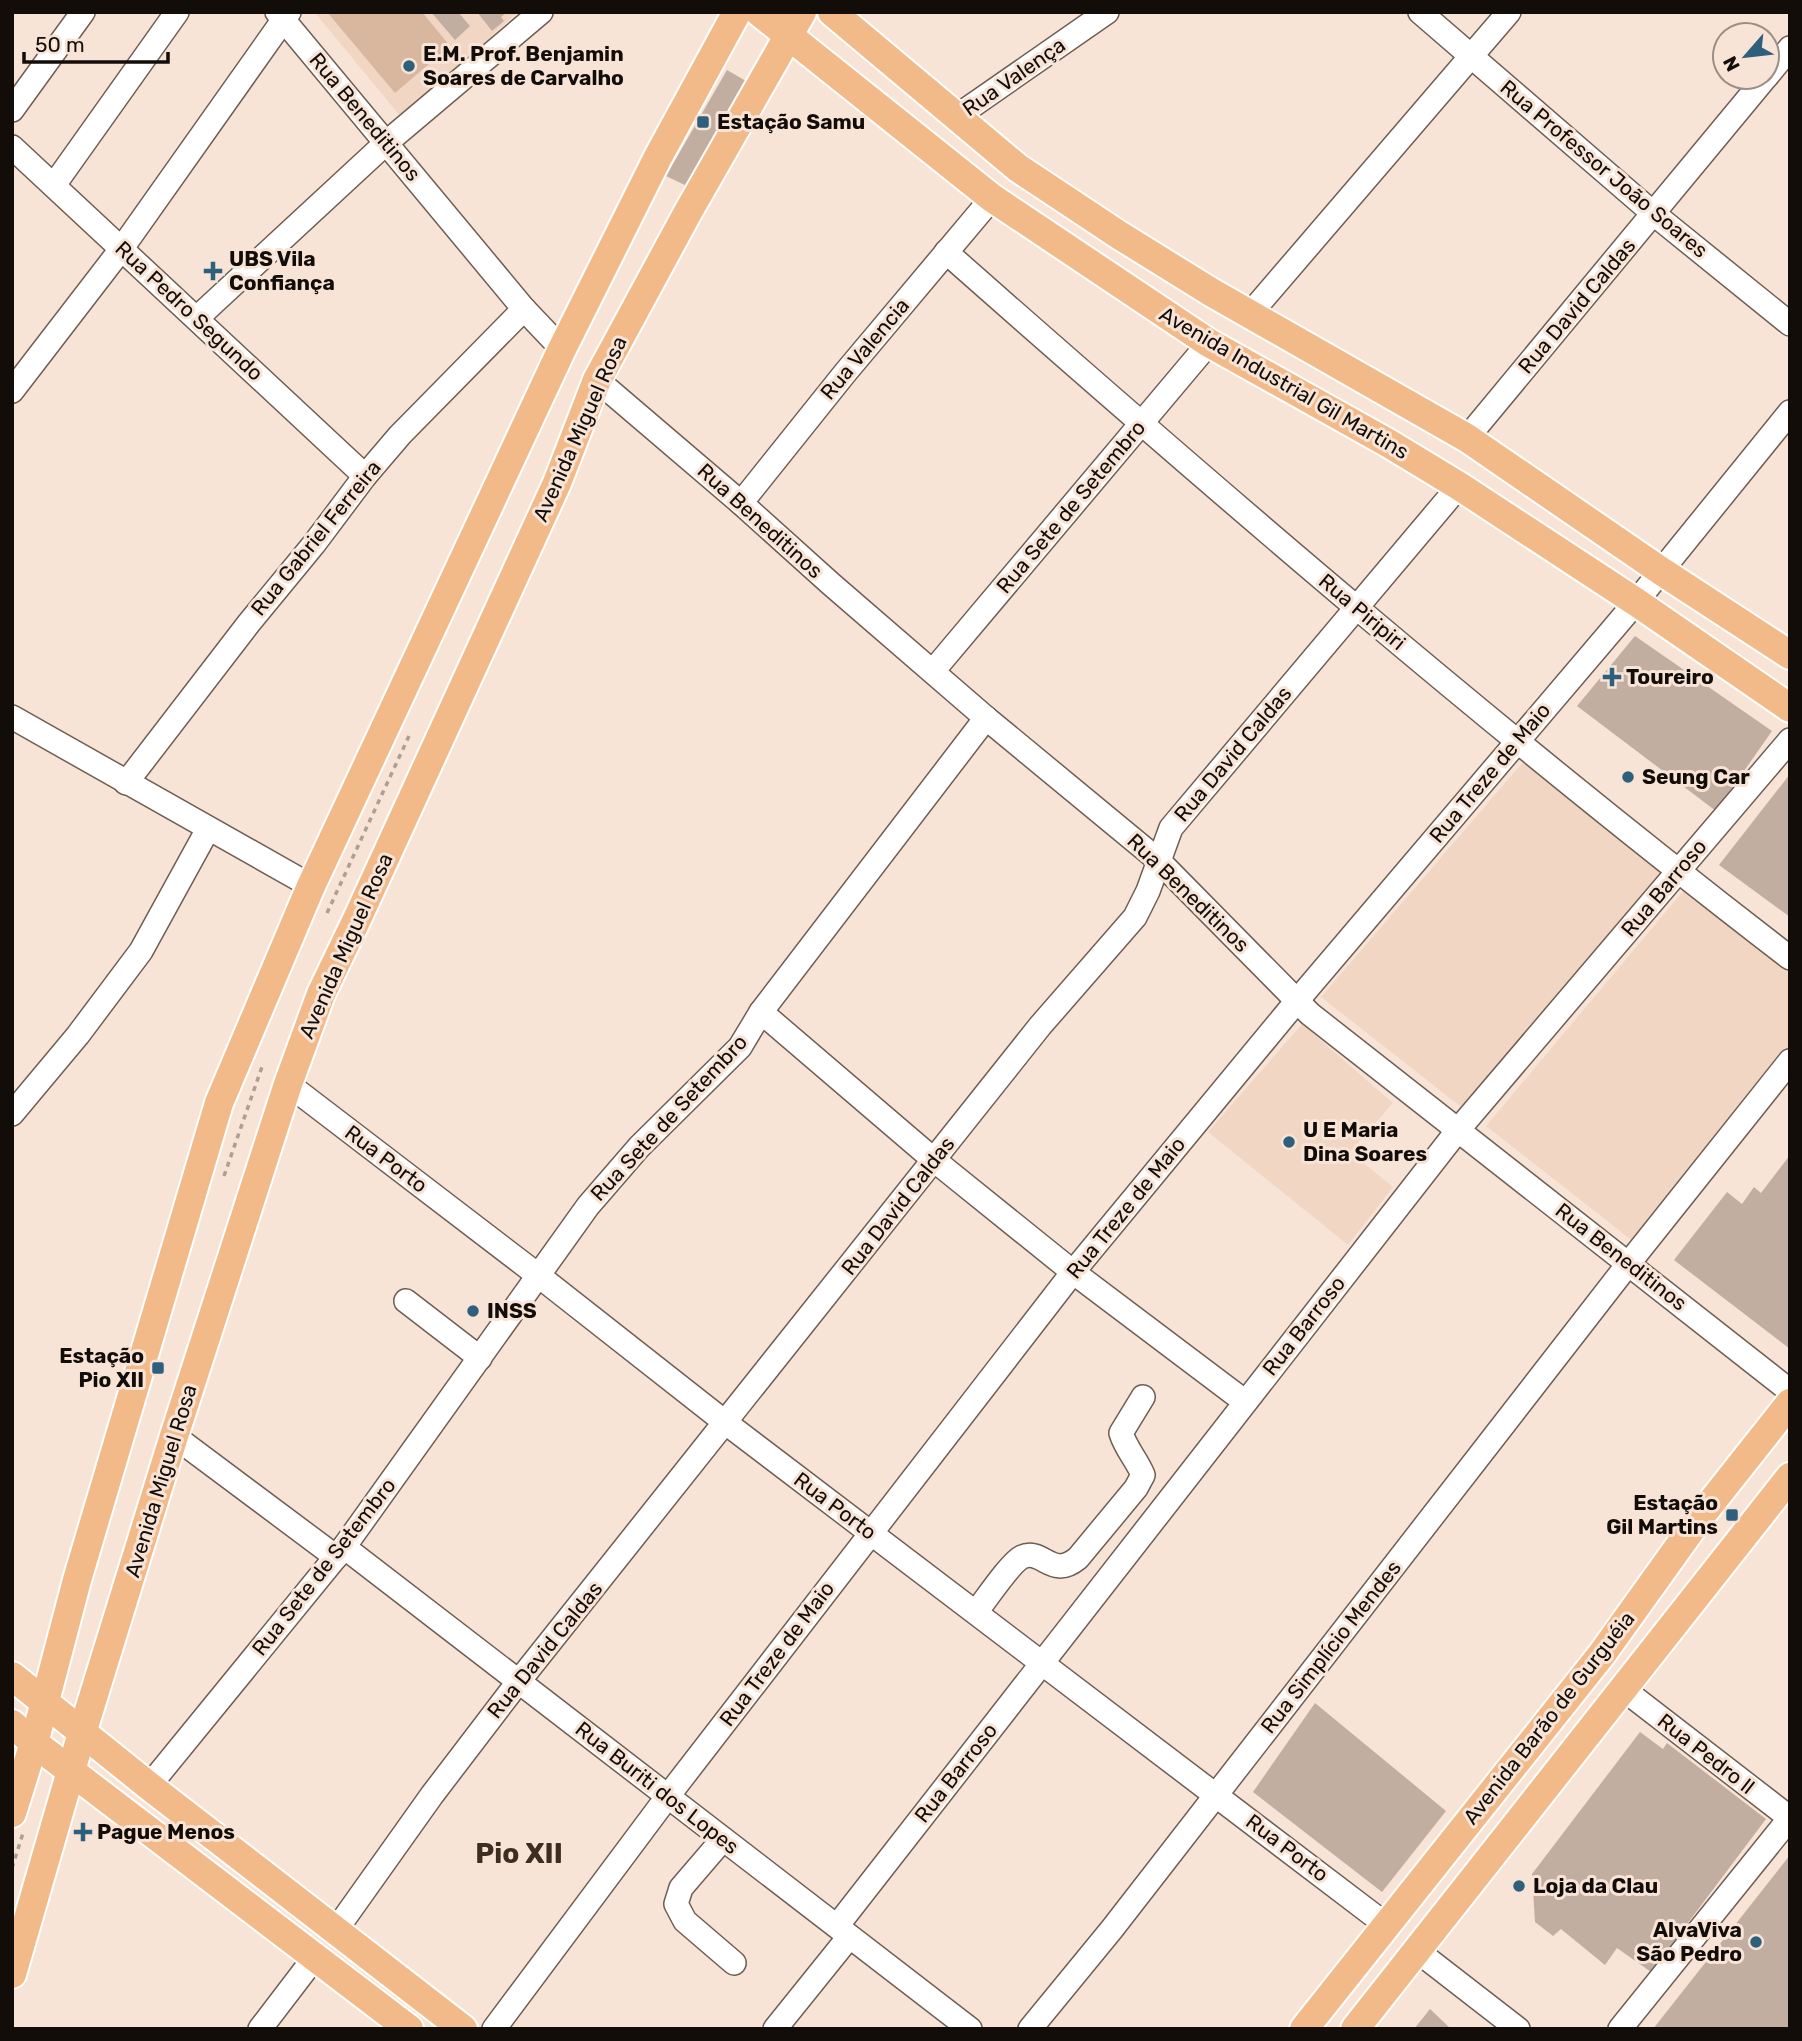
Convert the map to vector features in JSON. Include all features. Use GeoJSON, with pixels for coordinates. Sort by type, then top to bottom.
{"type":"FeatureCollection","features":[{"type":"Feature","properties":{"kind":"main road"},"geometry":{"type":"LineString","coordinates":[[12,1813],[34,1743],[77,1580],[219,1103],[311,886],[562,349],[658,157],[737,12]]}},
{"type":"Feature","properties":{"kind":"main road","name":"Avenida Industrial Gil Martins"},"geometry":{"type":"LineString","coordinates":[[759,12],[796,24],[992,198],[1209,343],[1459,486],[1636,602],[1790,708]]}},
{"type":"Feature","properties":{"kind":"main road","name":"Avenida Industrial Gil Martins"},"geometry":{"type":"LineString","coordinates":[[832,12],[1018,168],[1119,236],[1249,315],[1467,438],[1661,571],[1790,655]]}},
{"type":"Feature","properties":{"kind":"main road","name":"Avenida Miguel Rosa"},"geometry":{"type":"LineString","coordinates":[[12,1974],[82,1733],[174,1436],[288,1084],[321,994],[557,483],[597,380],[688,212],[796,24]]}},
{"type":"Feature","properties":{"kind":"main road"},"geometry":{"type":"LineString","coordinates":[[1388,443],[1409,405]]}},
{"type":"Feature","properties":{"kind":"main road","name":"Avenida Barão de Gurguéia"},"geometry":{"type":"LineString","coordinates":[[1304,2029],[1602,1654],[1703,1513],[1790,1403]]}},
{"type":"Feature","properties":{"kind":"main road","name":"Avenida Barão de Gurguéia"},"geometry":{"type":"LineString","coordinates":[[1355,2029],[1790,1477]]}},
{"type":"Feature","properties":{"kind":"main road"},"geometry":{"type":"LineString","coordinates":[[12,1676],[44,1704],[463,2029]]}},
{"type":"Feature","properties":{"kind":"main road"},"geometry":{"type":"LineString","coordinates":[[12,1724],[409,2029]]}},
{"type":"Feature","properties":{"kind":"street"},"geometry":{"type":"LineString","coordinates":[[12,110],[83,12]]}},
{"type":"Feature","properties":{"kind":"street"},"geometry":{"type":"LineString","coordinates":[[54,185],[177,12]]}},
{"type":"Feature","properties":{"kind":"street"},"geometry":{"type":"LineString","coordinates":[[197,318],[386,143],[541,12]]}},
{"type":"Feature","properties":{"kind":"street","name":"Rua Valença"},"geometry":{"type":"LineString","coordinates":[[956,117],[1107,12]]}},
{"type":"Feature","properties":{"kind":"street","name":"Rua Professor João Soares"},"geometry":{"type":"LineString","coordinates":[[1420,12],[1654,214],[1790,324]]}},
{"type":"Feature","properties":{"kind":"street"},"geometry":{"type":"LineString","coordinates":[[1249,315],[1509,12]]}},
{"type":"Feature","properties":{"kind":"street"},"geometry":{"type":"LineString","coordinates":[[12,391],[122,248],[283,15]]}},
{"type":"Feature","properties":{"kind":"street","name":"Rua Beneditinos"},"geometry":{"type":"LineString","coordinates":[[283,15],[524,309],[562,349]]}},
{"type":"Feature","properties":{"kind":"street","name":"Rua David Caldas"},"geometry":{"type":"LineString","coordinates":[[1467,438],[1755,91]]}},
{"type":"Feature","properties":{"kind":"street","name":"Rua Pedro Segundo"},"geometry":{"type":"LineString","coordinates":[[12,147],[365,476]]}},
{"type":"Feature","properties":{"kind":"street","name":"Rua Valencia"},"geometry":{"type":"LineString","coordinates":[[741,503],[845,373],[992,198]]}},
{"type":"Feature","properties":{"kind":"street","name":"Rua Piripiri"},"geometry":{"type":"LineString","coordinates":[[946,252],[1142,425],[1517,741],[1678,872],[1790,958]]}},
{"type":"Feature","properties":{"kind":"street","name":"Rua Gabriel Ferreira"},"geometry":{"type":"LineString","coordinates":[[126,783],[365,476],[400,435],[524,309]]}},
{"type":"Feature","properties":{"kind":"street","name":"Rua Sete de Setembro"},"geometry":{"type":"LineString","coordinates":[[933,671],[1209,343]]}},
{"type":"Feature","properties":{"kind":"street","name":"Rua Beneditinos"},"geometry":{"type":"LineString","coordinates":[[597,380],[986,718],[1158,860],[1296,1002],[1790,1391]]}},
{"type":"Feature","properties":{"kind":"street","name":"Rua Treze de Maio"},"geometry":{"type":"LineString","coordinates":[[494,2029],[668,1796],[1073,1272],[1296,1002],[1636,602],[1790,412]]}},
{"type":"Feature","properties":{"kind":"street","name":"Rua David Caldas"},"geometry":{"type":"LineString","coordinates":[[335,1930],[432,1795],[519,1681],[1040,1026],[1135,917],[1171,828],[1459,486]]}},
{"type":"Feature","properties":{"kind":"street"},"geometry":{"type":"LineString","coordinates":[[12,717],[311,886]]}},
{"type":"Feature","properties":{"kind":"street","name":"Rua Sete de Setembro"},"geometry":{"type":"LineString","coordinates":[[149,1786],[340,1552],[588,1206],[639,1147],[734,1055],[761,1012],[986,718]]}},
{"type":"Feature","properties":{"kind":"street","name":"Rua Barroso"},"geometry":{"type":"LineString","coordinates":[[775,2029],[843,1932],[1244,1401],[1458,1130],[1790,740]]}},
{"type":"Feature","properties":{"kind":"street"},"geometry":{"type":"LineString","coordinates":[[12,1114],[86,1025],[141,951],[208,829]]}},
{"type":"Feature","properties":{"kind":"street"},"geometry":{"type":"LineString","coordinates":[[761,1012],[934,1160],[1073,1272],[1244,1401]]}},
{"type":"Feature","properties":{"kind":"street","name":"Rua Simplício Mendes"},"geometry":{"type":"LineString","coordinates":[[1030,2029],[1217,1795],[1629,1263],[1790,1061]]}},
{"type":"Feature","properties":{"kind":"street","name":"Rua Porto"},"geometry":{"type":"LineString","coordinates":[[288,1084],[726,1423],[1385,1924]]}},
{"type":"Feature","properties":{"kind":"street"},"geometry":{"type":"LineString","coordinates":[[406,1301],[480,1359]]}},
{"type":"Feature","properties":{"kind":"street"},"geometry":{"type":"LineString","coordinates":[[975,1612],[1015,1562],[1023,1556],[1034,1556],[1054,1566],[1069,1566],[1136,1488],[1143,1475],[1138,1460],[1124,1443],[1121,1433],[1143,1397]]}},
{"type":"Feature","properties":{"kind":"street","name":"Rua Buriti dos Lopes"},"geometry":{"type":"LineString","coordinates":[[174,1436],[519,1681],[970,2029]]}},
{"type":"Feature","properties":{"kind":"street","name":"Rua Pedro ll"},"geometry":{"type":"LineString","coordinates":[[1623,1689],[1790,1818]]}},
{"type":"Feature","properties":{"kind":"street"},"geometry":{"type":"LineString","coordinates":[[1620,2029],[1790,1818]]}},
{"type":"Feature","properties":{"kind":"street"},"geometry":{"type":"LineString","coordinates":[[723,1839],[681,1888],[676,1904],[685,1921],[734,1963]]}},
{"type":"Feature","properties":{"kind":"street"},"geometry":{"type":"LineString","coordinates":[[1416,1950],[1518,2029]]}},
{"type":"Feature","properties":{"kind":"street"},"geometry":{"type":"LineString","coordinates":[[260,2029],[316,1957]]}},
{"type":"Feature","properties":{"kind":"shaded area","name":"E.M. Prof. Benjamin Soares de Carvalho"},"geometry":{"type":"Polygon","coordinates":[[[317,12],[518,12],[401,117],[317,12]]]}},
{"type":"Feature","properties":{"kind":"shaded area"},"geometry":{"type":"Polygon","coordinates":[[[327,12],[422,12],[450,46],[395,93],[327,12]]]}},
{"type":"Feature","properties":{"kind":"shaded area"},"geometry":{"type":"Polygon","coordinates":[[[1524,761],[1667,875],[1465,1110],[1321,997],[1524,761]]]}},
{"type":"Feature","properties":{"kind":"shaded area"},"geometry":{"type":"Polygon","coordinates":[[[1685,889],[1790,972],[1790,1051],[1634,1242],[1486,1126],[1685,889]]]}},
{"type":"Feature","properties":{"kind":"shaded area","name":"U E Maria Dina Soares"},"geometry":{"type":"Polygon","coordinates":[[[1302,1024],[1393,1103],[1350,1152],[1393,1187],[1348,1245],[1208,1132],[1302,1024]]]}},
{"type":"Feature","properties":{"kind":"building"},"geometry":{"type":"Polygon","coordinates":[[[431,12],[458,12],[470,26],[455,40],[431,12]]]}},
{"type":"Feature","properties":{"kind":"building"},"geometry":{"type":"Polygon","coordinates":[[[477,12],[507,12],[501,17],[504,21],[492,31],[477,12]]]}},
{"type":"Feature","properties":{"kind":"building"},"geometry":{"type":"Polygon","coordinates":[[[727,70],[746,81],[689,187],[666,176],[727,70]]]}},
{"type":"Feature","properties":{"kind":"building"},"geometry":{"type":"Polygon","coordinates":[[[1635,636],[1772,731],[1716,811],[1577,706],[1635,636]]]}},
{"type":"Feature","properties":{"kind":"building"},"geometry":{"type":"Polygon","coordinates":[[[1790,774],[1790,917],[1719,865],[1790,774]]]}},
{"type":"Feature","properties":{"kind":"building"},"geometry":{"type":"Polygon","coordinates":[[[1790,1155],[1790,1349],[1674,1260],[1727,1192],[1742,1204],[1754,1187],[1761,1193],[1790,1155]]]}},
{"type":"Feature","properties":{"kind":"building"},"geometry":{"type":"Polygon","coordinates":[[[1315,1703],[1446,1811],[1382,1892],[1253,1792],[1315,1703]]]}},
{"type":"Feature","properties":{"kind":"building"},"geometry":{"type":"Polygon","coordinates":[[[1640,1732],[1663,1749],[1667,1743],[1766,1819],[1651,1972],[1617,1948],[1605,1965],[1561,1929],[1553,1936],[1535,1922],[1532,1874],[1640,1732]]]}},
{"type":"Feature","properties":{"kind":"building","name":"AlvaViva São Pedro"},"geometry":{"type":"Polygon","coordinates":[[[1790,1855],[1790,2029],[1653,2029],[1790,1855]]]}},
{"type":"Feature","properties":{"kind":"building"},"geometry":{"type":"Polygon","coordinates":[[[1430,2009],[1451,2029],[1414,2029],[1430,2009]]]}},
{"type":"Feature","properties":{"kind":"place","name":"E.M. Prof. Benjamin Soares de Carvalho"},"geometry":{"type":"Point","coordinates":[409,66]}},
{"type":"Feature","properties":{"kind":"place","name":"Estação Samu"},"geometry":{"type":"Point","coordinates":[703,122]}},
{"type":"Feature","properties":{"kind":"place","name":"UBS Vila Confiança"},"geometry":{"type":"Point","coordinates":[213,271]}},
{"type":"Feature","properties":{"kind":"place","name":"Toureiro"},"geometry":{"type":"Point","coordinates":[1612,677]}},
{"type":"Feature","properties":{"kind":"place","name":"Seung Car"},"geometry":{"type":"Point","coordinates":[1628,777]}},
{"type":"Feature","properties":{"kind":"place","name":"U E Maria Dina Soares"},"geometry":{"type":"Point","coordinates":[1289,1142]}},
{"type":"Feature","properties":{"kind":"place","name":"INSS"},"geometry":{"type":"Point","coordinates":[473,1311]}},
{"type":"Feature","properties":{"kind":"place","name":"Estação Pio XII"},"geometry":{"type":"Point","coordinates":[158,1368]}},
{"type":"Feature","properties":{"kind":"place","name":"Estação Gil Martins"},"geometry":{"type":"Point","coordinates":[1732,1515]}},
{"type":"Feature","properties":{"kind":"place","name":"Pague Menos"},"geometry":{"type":"Point","coordinates":[83,1832]}},
{"type":"Feature","properties":{"kind":"place","name":"Loja da Clau"},"geometry":{"type":"Point","coordinates":[1519,1886]}},
{"type":"Feature","properties":{"kind":"place","name":"AlvaViva São Pedro"},"geometry":{"type":"Point","coordinates":[1756,1942]}},
{"type":"Feature","properties":{"kind":"district","name":"Pio XII"},"geometry":{"type":"Point","coordinates":[519,1853]}}]}
